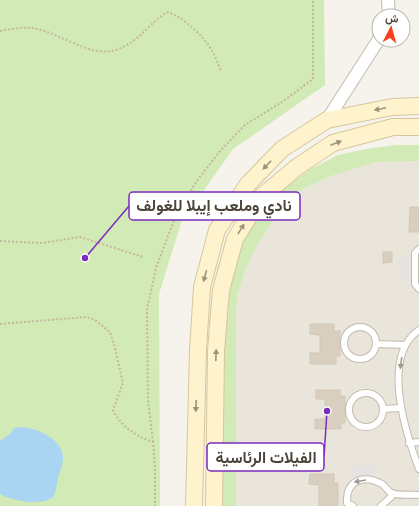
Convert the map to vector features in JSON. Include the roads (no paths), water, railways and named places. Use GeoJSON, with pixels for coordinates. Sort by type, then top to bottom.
{"type":"FeatureCollection","features":[{"type":"Feature","properties":{"kind":"main road"},"geometry":{"type":"LineString","coordinates":[[194,506],[198,352],[202,286],[217,230],[248,184],[282,149],[326,120],[392,107],[419,106]]}},
{"type":"Feature","properties":{"kind":"main road"},"geometry":{"type":"LineString","coordinates":[[214,506],[216,352],[221,290],[235,239],[261,197],[297,167],[333,143],[393,128],[419,127]]}},
{"type":"Feature","properties":{"kind":"street"},"geometry":{"type":"LineString","coordinates":[[326,120],[373,48]]}},
{"type":"Feature","properties":{"kind":"lane"},"geometry":{"type":"LineString","coordinates":[[419,249],[415,253],[413,264],[415,284],[419,289]]}},
{"type":"Feature","properties":{"kind":"lane"},"geometry":{"type":"LineString","coordinates":[[361,327],[371,331],[374,335],[376,344],[372,354],[362,359],[356,359],[347,353],[344,343],[347,333],[361,327]]}},
{"type":"Feature","properties":{"kind":"lane"},"geometry":{"type":"LineString","coordinates":[[419,330],[413,334],[405,345],[400,370],[400,408],[409,443],[419,469]]}},
{"type":"Feature","properties":{"kind":"lane"},"geometry":{"type":"LineString","coordinates":[[376,344],[405,345]]}},
{"type":"Feature","properties":{"kind":"lane"},"geometry":{"type":"LineString","coordinates":[[369,394],[378,399],[383,409],[380,420],[371,426],[366,427],[356,424],[352,420],[349,409],[353,399],[358,396],[369,394]]}},
{"type":"Feature","properties":{"kind":"lane"},"geometry":{"type":"LineString","coordinates":[[383,409],[400,408]]}},
{"type":"Feature","properties":{"kind":"lane"},"geometry":{"type":"LineString","coordinates":[[409,443],[419,442]]}},
{"type":"Feature","properties":{"kind":"lane"},"geometry":{"type":"LineString","coordinates":[[353,506],[347,503],[347,492],[351,484],[356,481],[369,480],[382,485],[392,493],[419,495]]}},
{"type":"Feature","properties":{"kind":"lane"},"geometry":{"type":"LineString","coordinates":[[381,506],[391,497],[392,493]]}},
{"type":"Feature","properties":{"kind":"water"},"geometry":{"type":"Polygon","coordinates":[[[23,427],[35,430],[48,436],[54,440],[62,451],[62,462],[53,496],[52,498],[40,502],[26,502],[5,497],[0,494],[0,441],[11,433],[14,428],[23,427]]]}},
{"type":"Feature","properties":{"kind":"place","name":"نادي وملعب إيبلا للغولف"},"geometry":{"type":"Point","coordinates":[85,258]}},
{"type":"Feature","properties":{"kind":"place","name":"الفيلات الرئاسية"},"geometry":{"type":"Point","coordinates":[327,411]}}]}
